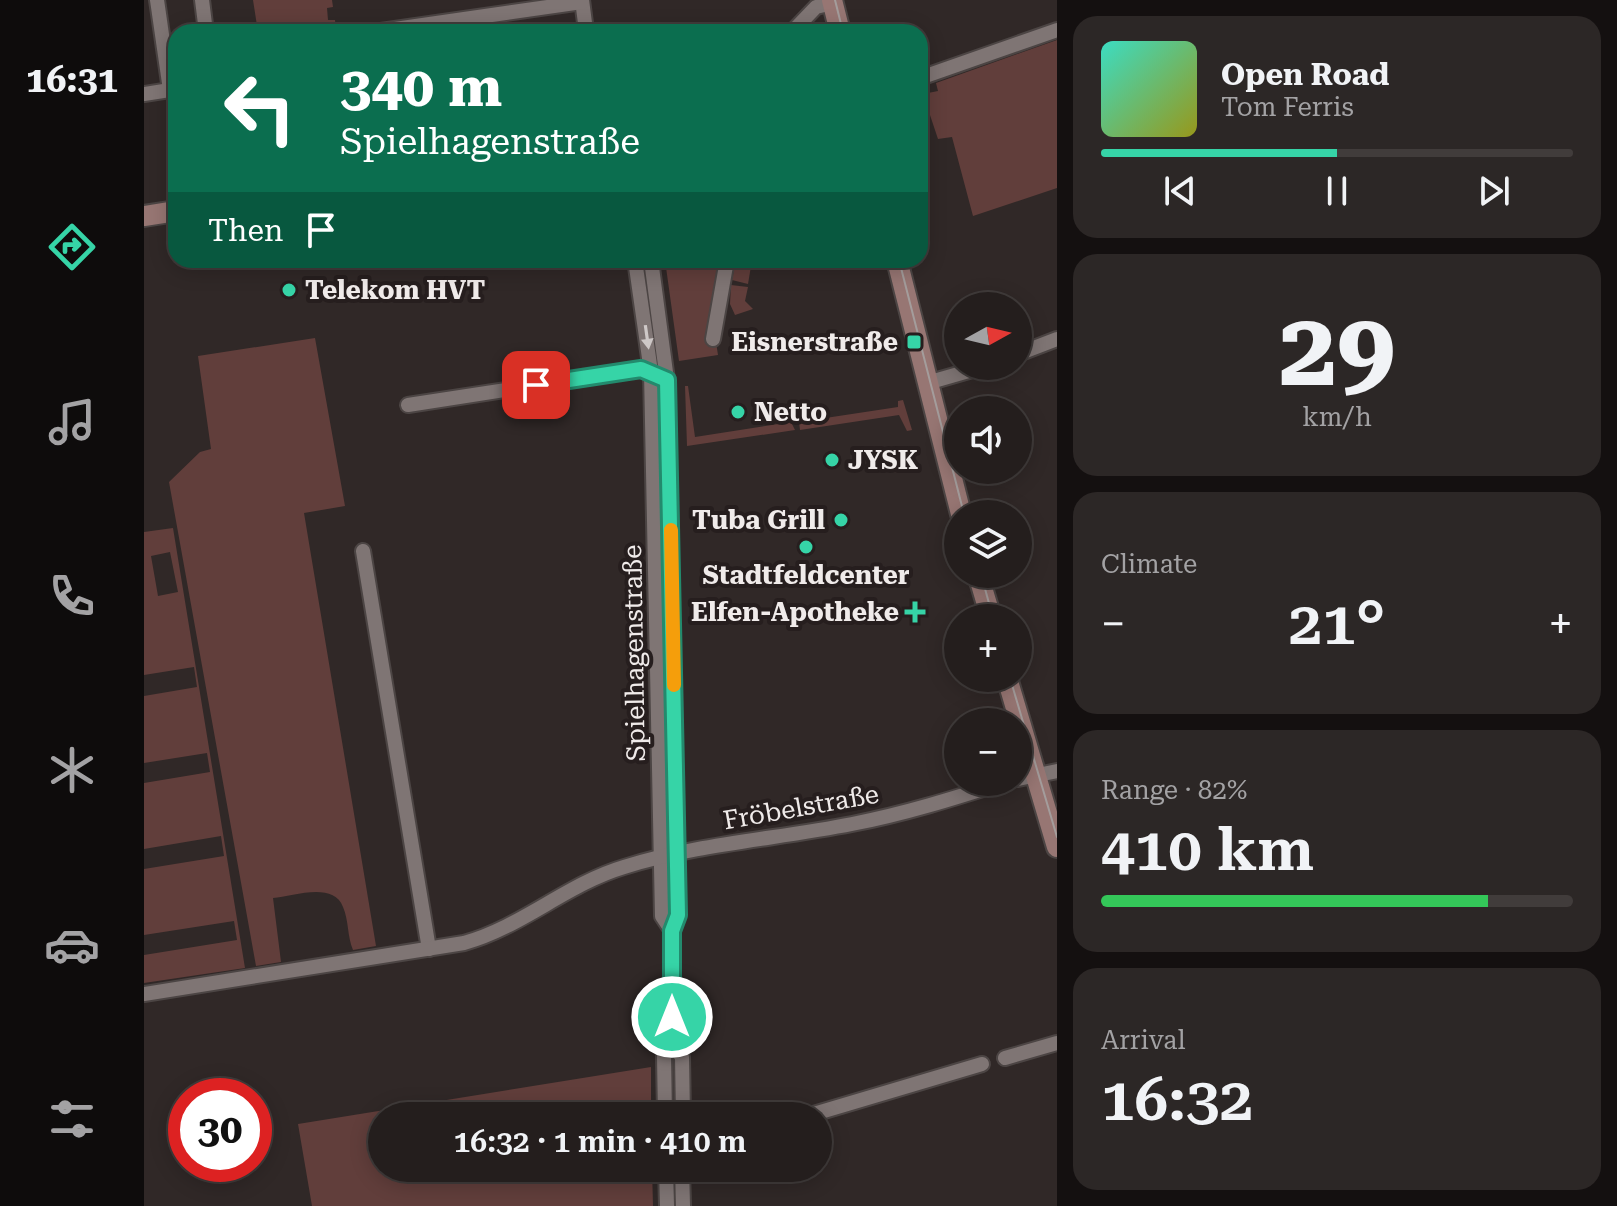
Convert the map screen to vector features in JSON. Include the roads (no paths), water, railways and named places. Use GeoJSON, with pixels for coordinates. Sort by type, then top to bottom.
{"type":"FeatureCollection","features":[{"type":"Feature","properties":{"kind":"main road"},"geometry":{"type":"LineString","coordinates":[[833,2],[838,24]]}},
{"type":"Feature","properties":{"kind":"main road"},"geometry":{"type":"LineString","coordinates":[[144,216],[168,212]]}},
{"type":"Feature","properties":{"kind":"main road"},"geometry":{"type":"LineString","coordinates":[[899,268],[957,500]]}},
{"type":"Feature","properties":{"kind":"main road"},"geometry":{"type":"LineString","coordinates":[[1032,790],[1057,847]]}},
{"type":"Feature","properties":{"kind":"street"},"geometry":{"type":"LineString","coordinates":[[157,0],[168,62]]}},
{"type":"Feature","properties":{"kind":"street"},"geometry":{"type":"LineString","coordinates":[[202,0],[205,24]]}},
{"type":"Feature","properties":{"kind":"street"},"geometry":{"type":"LineString","coordinates":[[428,24],[582,1],[585,23]]}},
{"type":"Feature","properties":{"kind":"street"},"geometry":{"type":"LineString","coordinates":[[800,24],[816,7],[833,2]]}},
{"type":"Feature","properties":{"kind":"street"},"geometry":{"type":"LineString","coordinates":[[928,75],[1057,30]]}},
{"type":"Feature","properties":{"kind":"street"},"geometry":{"type":"LineString","coordinates":[[144,94],[168,91]]}},
{"type":"Feature","properties":{"kind":"street","name":"Spielhagenstraße"},"geometry":{"type":"LineString","coordinates":[[636,268],[651,372],[662,916],[672,931]]}},
{"type":"Feature","properties":{"kind":"street","name":"Spielhagenstraße"},"geometry":{"type":"LineString","coordinates":[[652,268],[667,380],[678,915],[672,931],[672,1044],[664,1056],[665,1102]]}},
{"type":"Feature","properties":{"kind":"street"},"geometry":{"type":"LineString","coordinates":[[713,339],[726,268]]}},
{"type":"Feature","properties":{"kind":"street"},"geometry":{"type":"LineString","coordinates":[[1032,349],[1057,339]]}},
{"type":"Feature","properties":{"kind":"street"},"geometry":{"type":"LineString","coordinates":[[408,405],[641,369],[667,380]]}},
{"type":"Feature","properties":{"kind":"street"},"geometry":{"type":"LineString","coordinates":[[927,383],[944,378]]}},
{"type":"Feature","properties":{"kind":"street"},"geometry":{"type":"LineString","coordinates":[[363,551],[429,949]]}},
{"type":"Feature","properties":{"kind":"street"},"geometry":{"type":"LineString","coordinates":[[1032,777],[1057,771]]}},
{"type":"Feature","properties":{"kind":"street","name":"Fröbelstraße"},"geometry":{"type":"LineString","coordinates":[[144,994],[429,949],[498,932],[601,875],[661,857],[853,824],[954,796]]}},
{"type":"Feature","properties":{"kind":"street"},"geometry":{"type":"LineString","coordinates":[[1005,1058],[1057,1043]]}},
{"type":"Feature","properties":{"kind":"street","name":"Spielhagenstraße"},"geometry":{"type":"LineString","coordinates":[[672,1044],[682,1057],[683,1102]]}},
{"type":"Feature","properties":{"kind":"street"},"geometry":{"type":"LineString","coordinates":[[832,1109],[982,1064]]}},
{"type":"Feature","properties":{"kind":"street"},"geometry":{"type":"LineString","coordinates":[[666,1182],[667,1206]]}},
{"type":"Feature","properties":{"kind":"street"},"geometry":{"type":"LineString","coordinates":[[682,1182],[683,1206]]}},
{"type":"Feature","properties":{"kind":"tram line"},"geometry":{"type":"LineString","coordinates":[[835,0],[841,24]]}},
{"type":"Feature","properties":{"kind":"tram line"},"geometry":{"type":"LineString","coordinates":[[901,268],[960,500]]}},
{"type":"Feature","properties":{"kind":"tram line"},"geometry":{"type":"LineString","coordinates":[[985,588],[989,604]]}},
{"type":"Feature","properties":{"kind":"tram line"},"geometry":{"type":"LineString","coordinates":[[1014,692],[1057,837]]}},
{"type":"Feature","properties":{"kind":"place","name":"Telekom HVT"},"geometry":{"type":"Point","coordinates":[289,290]}},
{"type":"Feature","properties":{"kind":"place","name":"Eisnerstraße"},"geometry":{"type":"Point","coordinates":[914,342]}},
{"type":"Feature","properties":{"kind":"place","name":"Netto"},"geometry":{"type":"Point","coordinates":[738,412]}},
{"type":"Feature","properties":{"kind":"place","name":"JYSK"},"geometry":{"type":"Point","coordinates":[832,460]}},
{"type":"Feature","properties":{"kind":"place","name":"Tuba Grill"},"geometry":{"type":"Point","coordinates":[841,520]}},
{"type":"Feature","properties":{"kind":"place","name":"Stadtfeldcenter"},"geometry":{"type":"Point","coordinates":[806,547]}},
{"type":"Feature","properties":{"kind":"place","name":"Elfen-Apotheke"},"geometry":{"type":"Point","coordinates":[915,612]}}]}
